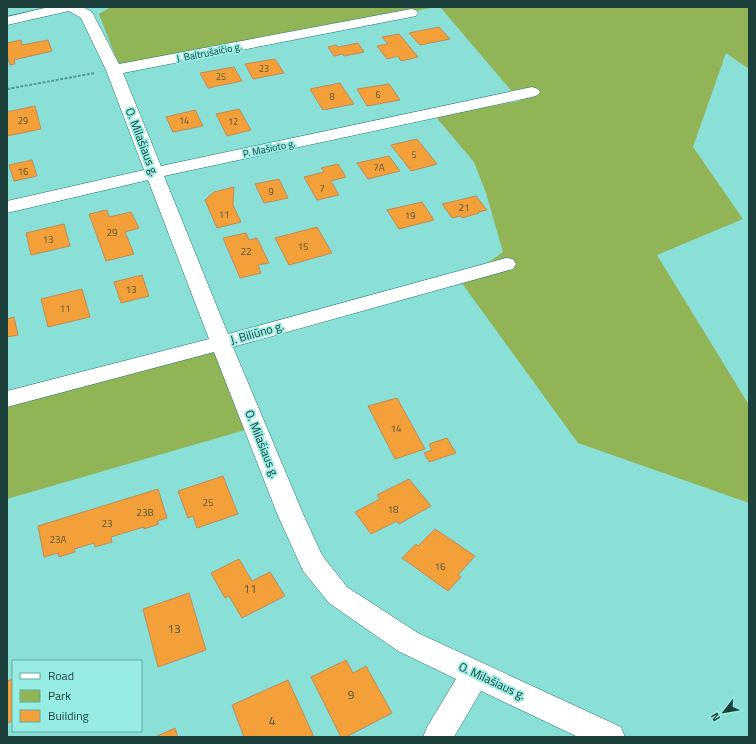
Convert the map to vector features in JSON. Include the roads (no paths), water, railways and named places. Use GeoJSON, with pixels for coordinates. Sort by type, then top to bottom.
{"type":"FeatureCollection","features":[{"type":"Feature","properties":{"kind":"street"},"geometry":{"type":"LineString","coordinates":[[7,21],[80,8]]}},
{"type":"Feature","properties":{"kind":"street","name":"O. Milašiaus g."},"geometry":{"type":"LineString","coordinates":[[80,8],[87,15],[114,70],[221,343],[291,516],[312,563],[338,595],[408,642],[610,737]]}},
{"type":"Feature","properties":{"kind":"street","name":"J. Baltrušaičio g."},"geometry":{"type":"LineString","coordinates":[[114,70],[411,13]]}},
{"type":"Feature","properties":{"kind":"street","name":"P. Mašioto g."},"geometry":{"type":"LineString","coordinates":[[7,207],[154,173],[532,92]]}},
{"type":"Feature","properties":{"kind":"street","name":"J. Biliūno g."},"geometry":{"type":"LineString","coordinates":[[7,399],[221,343],[506,264]]}},
{"type":"Feature","properties":{"kind":"street"},"geometry":{"type":"LineString","coordinates":[[438,737],[476,674]]}}]}
